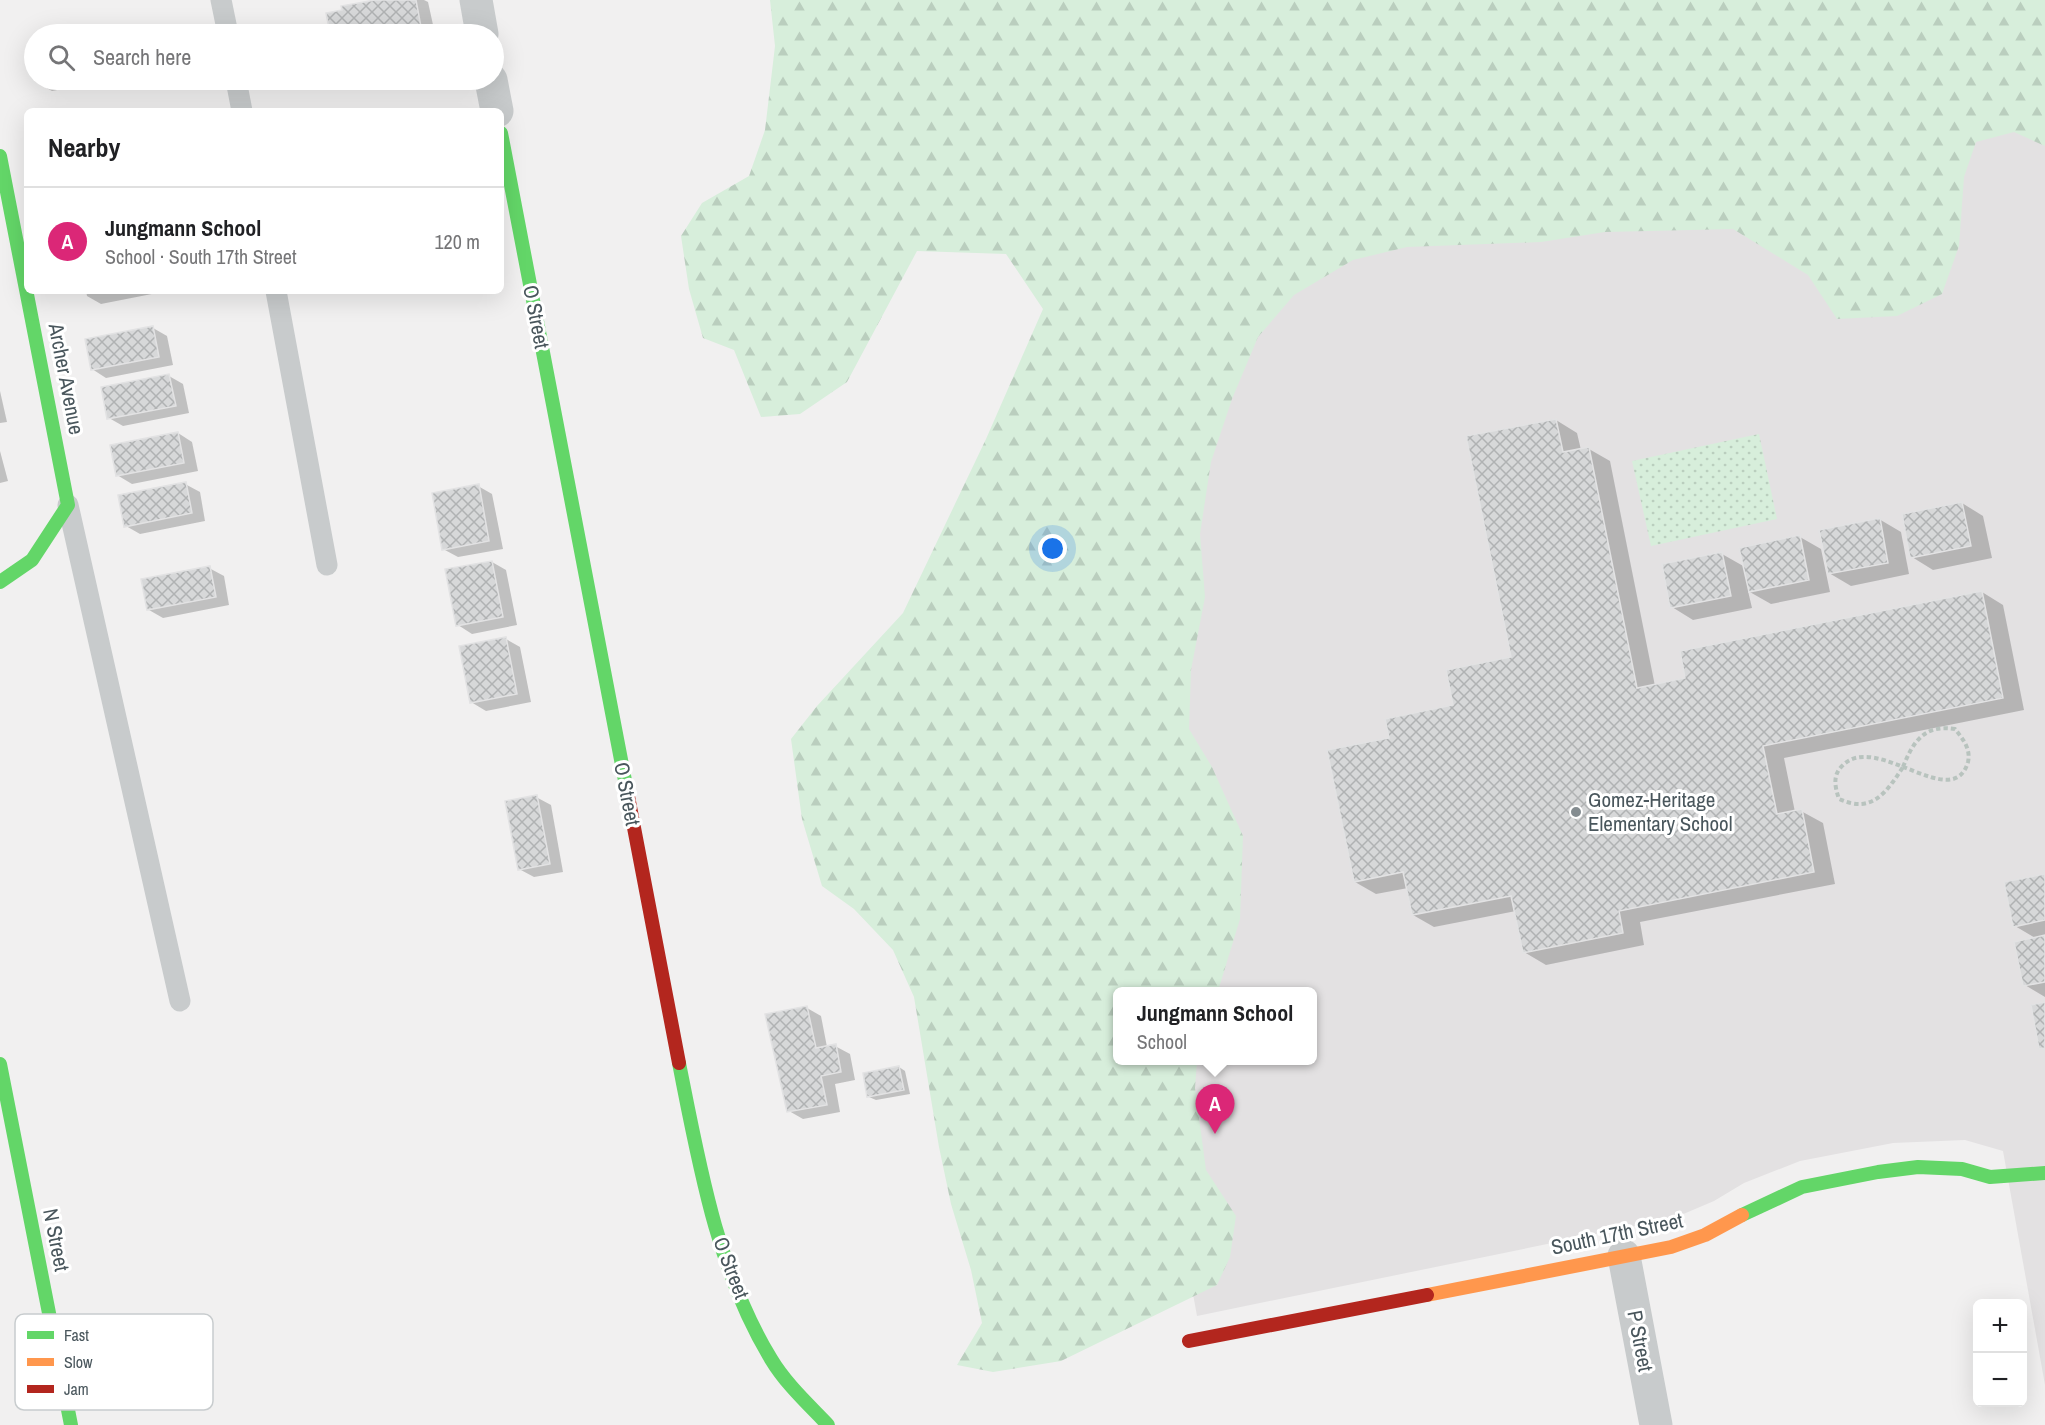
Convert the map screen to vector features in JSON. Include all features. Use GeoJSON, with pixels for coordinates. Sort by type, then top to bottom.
{"type":"FeatureCollection","features":[{"type":"Feature","properties":{"kind":"street"},"geometry":{"type":"LineString","coordinates":[[476,0],[480,24]]}},
{"type":"Feature","properties":{"kind":"street"},"geometry":{"type":"LineString","coordinates":[[493,90],[496,108]]}},
{"type":"Feature","properties":{"kind":"street","name":"O Street"},"geometry":{"type":"LineString","coordinates":[[504,150],[701,1175],[731,1271],[761,1339],[783,1376],[828,1425]]}},
{"type":"Feature","properties":{"kind":"street","name":"Archer Avenue"},"geometry":{"type":"LineString","coordinates":[[0,156],[24,279]]}},
{"type":"Feature","properties":{"kind":"street","name":"Archer Avenue"},"geometry":{"type":"LineString","coordinates":[[27,294],[68,505]]}},
{"type":"Feature","properties":{"kind":"street"},"geometry":{"type":"LineString","coordinates":[[0,582],[32,560],[68,505]]}},
{"type":"Feature","properties":{"kind":"street","name":"N Street"},"geometry":{"type":"LineString","coordinates":[[1,1071],[49,1314]]}},
{"type":"Feature","properties":{"kind":"street","name":"South 17th Street"},"geometry":{"type":"LineString","coordinates":[[1189,1341],[1671,1247],[1705,1235],[1770,1200],[1802,1187],[1867,1174],[1918,1167],[1962,1169],[1990,1177],[2016,1177],[2045,1173]]}},
{"type":"Feature","properties":{"kind":"street","name":"P Street"},"geometry":{"type":"LineString","coordinates":[[1624,1256],[1656,1425]]}},
{"type":"Feature","properties":{"kind":"street","name":"N Street"},"geometry":{"type":"LineString","coordinates":[[68,1410],[71,1425]]}},
{"type":"Feature","properties":{"kind":"lane"},"geometry":{"type":"LineString","coordinates":[[221,0],[226,24]]}},
{"type":"Feature","properties":{"kind":"lane"},"geometry":{"type":"LineString","coordinates":[[238,90],[241,108]]}},
{"type":"Feature","properties":{"kind":"lane"},"geometry":{"type":"LineString","coordinates":[[277,294],[327,565]]}},
{"type":"Feature","properties":{"kind":"lane"},"geometry":{"type":"LineString","coordinates":[[68,505],[180,1001]]}},
{"type":"Feature","properties":{"kind":"path"},"geometry":{"type":"LineString","coordinates":[[1903,767],[1887,792],[1864,805],[1852,805],[1839,799],[1834,785],[1839,769],[1850,758],[1864,754],[1880,757],[1903,767],[1939,780],[1952,778],[1961,773],[1967,765],[1969,753],[1964,740],[1955,729],[1941,727],[1925,733],[1912,744],[1903,767]]}},
{"type":"Feature","properties":{"kind":"shaded area","name":"Gomez-Heritage Elementary School"},"geometry":{"type":"Polygon","coordinates":[[[2045,111],[2045,1385],[2003,1151],[1965,1140],[1893,1143],[1800,1161],[1744,1183],[1714,1201],[1674,1218],[1197,1316],[1152,1065],[1317,1065],[1317,987],[1138,987],[1074,632],[1309,227],[2045,111]]]}},
{"type":"Feature","properties":{"kind":"green space"},"geometry":{"type":"Polygon","coordinates":[[[770,0],[2045,0],[2045,146],[2014,132],[1976,142],[1964,177],[1959,246],[1942,294],[1897,316],[1837,319],[1808,275],[1733,229],[1605,232],[1541,242],[1407,247],[1353,260],[1294,295],[1258,337],[1232,399],[1211,462],[1200,534],[1205,597],[1191,670],[1189,729],[1212,767],[1243,836],[1240,919],[1219,987],[1113,987],[1113,1065],[1197,1065],[1195,1088],[1206,1170],[1236,1216],[1230,1257],[1217,1285],[1061,1361],[993,1372],[957,1365],[982,1323],[971,1270],[951,1204],[939,1147],[914,997],[893,950],[854,909],[822,886],[802,819],[791,739],[817,706],[903,613],[986,439],[1043,309],[1006,254],[917,251],[847,382],[800,414],[761,417],[734,350],[703,338],[689,289],[681,236],[702,203],[749,176],[765,130],[775,46],[770,0]]]}},
{"type":"Feature","properties":{"kind":"green space"},"geometry":{"type":"Polygon","coordinates":[[[1759,434],[1777,519],[1651,546],[1632,461],[1759,434]]]}},
{"type":"Feature","properties":{"kind":"building"},"geometry":{"type":"Polygon","coordinates":[[[375,0],[416,0],[420,24],[328,24],[326,13],[342,10],[341,6],[375,0]]]}},
{"type":"Feature","properties":{"kind":"building"},"geometry":{"type":"Polygon","coordinates":[[[153,326],[159,357],[91,370],[85,339],[153,326]]]}},
{"type":"Feature","properties":{"kind":"building"},"geometry":{"type":"Polygon","coordinates":[[[169,374],[176,406],[107,419],[101,387],[169,374]]]}},
{"type":"Feature","properties":{"kind":"building"},"geometry":{"type":"Polygon","coordinates":[[[1556,419],[1563,452],[1589,447],[1637,688],[1685,678],[1680,651],[1982,591],[2003,698],[1763,746],[1777,814],[1802,809],[1814,872],[1619,911],[1623,933],[1523,953],[1511,896],[1412,915],[1403,872],[1354,882],[1327,750],[1389,738],[1385,719],[1453,705],[1446,670],[1511,657],[1466,436],[1556,419]]]}},
{"type":"Feature","properties":{"kind":"building"},"geometry":{"type":"Polygon","coordinates":[[[178,432],[184,463],[116,476],[110,445],[178,432]]]}},
{"type":"Feature","properties":{"kind":"building"},"geometry":{"type":"Polygon","coordinates":[[[186,482],[192,513],[124,527],[118,495],[186,482]]]}},
{"type":"Feature","properties":{"kind":"building"},"geometry":{"type":"Polygon","coordinates":[[[479,484],[489,541],[442,550],[432,493],[479,484]]]}},
{"type":"Feature","properties":{"kind":"building"},"geometry":{"type":"Polygon","coordinates":[[[1962,502],[1971,546],[1910,558],[1902,514],[1962,502]]]}},
{"type":"Feature","properties":{"kind":"building"},"geometry":{"type":"Polygon","coordinates":[[[1880,518],[1888,563],[1828,574],[1819,530],[1880,518]]]}},
{"type":"Feature","properties":{"kind":"building"},"geometry":{"type":"Polygon","coordinates":[[[1800,535],[1809,580],[1749,592],[1739,548],[1800,535]]]}},
{"type":"Feature","properties":{"kind":"building"},"geometry":{"type":"Polygon","coordinates":[[[1722,552],[1731,596],[1670,608],[1662,564],[1722,552]]]}},
{"type":"Feature","properties":{"kind":"building"},"geometry":{"type":"Polygon","coordinates":[[[492,561],[503,617],[456,626],[445,569],[492,561]]]}},
{"type":"Feature","properties":{"kind":"building"},"geometry":{"type":"Polygon","coordinates":[[[210,566],[216,597],[147,610],[141,579],[210,566]]]}},
{"type":"Feature","properties":{"kind":"building"},"geometry":{"type":"Polygon","coordinates":[[[506,637],[517,694],[470,703],[459,646],[506,637]]]}},
{"type":"Feature","properties":{"kind":"building"},"geometry":{"type":"Polygon","coordinates":[[[537,795],[550,864],[518,870],[505,801],[537,795]]]}},
{"type":"Feature","properties":{"kind":"building"},"geometry":{"type":"Polygon","coordinates":[[[2045,874],[2045,920],[2013,927],[2004,882],[2045,874]]]}},
{"type":"Feature","properties":{"kind":"building"},"geometry":{"type":"Polygon","coordinates":[[[2045,935],[2045,982],[2023,986],[2014,942],[2045,935]]]}},
{"type":"Feature","properties":{"kind":"building"},"geometry":{"type":"Polygon","coordinates":[[[2045,1002],[2045,1048],[2039,1049],[2031,1005],[2045,1002]]]}},
{"type":"Feature","properties":{"kind":"building"},"geometry":{"type":"Polygon","coordinates":[[[807,1006],[816,1048],[836,1044],[841,1072],[821,1076],[827,1105],[787,1112],[765,1014],[807,1006]]]}},
{"type":"Feature","properties":{"kind":"building"},"geometry":{"type":"Polygon","coordinates":[[[899,1066],[904,1090],[867,1097],[863,1073],[899,1066]]]}},
{"type":"Feature","properties":{"kind":"traffic: fast"},"geometry":{"type":"LineString","coordinates":[[504,149],[627,791]]}},
{"type":"Feature","properties":{"kind":"traffic: fast"},"geometry":{"type":"LineString","coordinates":[[0,156],[24,279]]}},
{"type":"Feature","properties":{"kind":"traffic: fast"},"geometry":{"type":"LineString","coordinates":[[0,582],[32,560],[68,505],[27,294]]}},
{"type":"Feature","properties":{"kind":"traffic: fast"},"geometry":{"type":"LineString","coordinates":[[679,1063],[712,1216],[737,1289],[752,1325],[783,1377],[828,1425]]}},
{"type":"Feature","properties":{"kind":"traffic: fast"},"geometry":{"type":"LineString","coordinates":[[0,1064],[49,1314]]}},
{"type":"Feature","properties":{"kind":"traffic: fast"},"geometry":{"type":"LineString","coordinates":[[1742,1215],[1802,1187],[1878,1172],[1918,1167],[1962,1169],[1990,1177],[2045,1173]]}},
{"type":"Feature","properties":{"kind":"traffic: fast"},"geometry":{"type":"LineString","coordinates":[[68,1410],[71,1425]]}},
{"type":"Feature","properties":{"kind":"traffic: slow"},"geometry":{"type":"LineString","coordinates":[[1427,1295],[1671,1247],[1705,1235],[1742,1215]]}},
{"type":"Feature","properties":{"kind":"traffic: jam"},"geometry":{"type":"LineString","coordinates":[[627,791],[679,1063]]}},
{"type":"Feature","properties":{"kind":"traffic: jam"},"geometry":{"type":"LineString","coordinates":[[1189,1341],[1427,1295]]}},
{"type":"Feature","properties":{"kind":"place","name":"Gomez-Heritage Elementary School"},"geometry":{"type":"Point","coordinates":[1576,812]}},
{"type":"Feature","properties":{"kind":"place","name":"Jungmann School"},"geometry":{"type":"Point","coordinates":[1215,1134]}}]}
